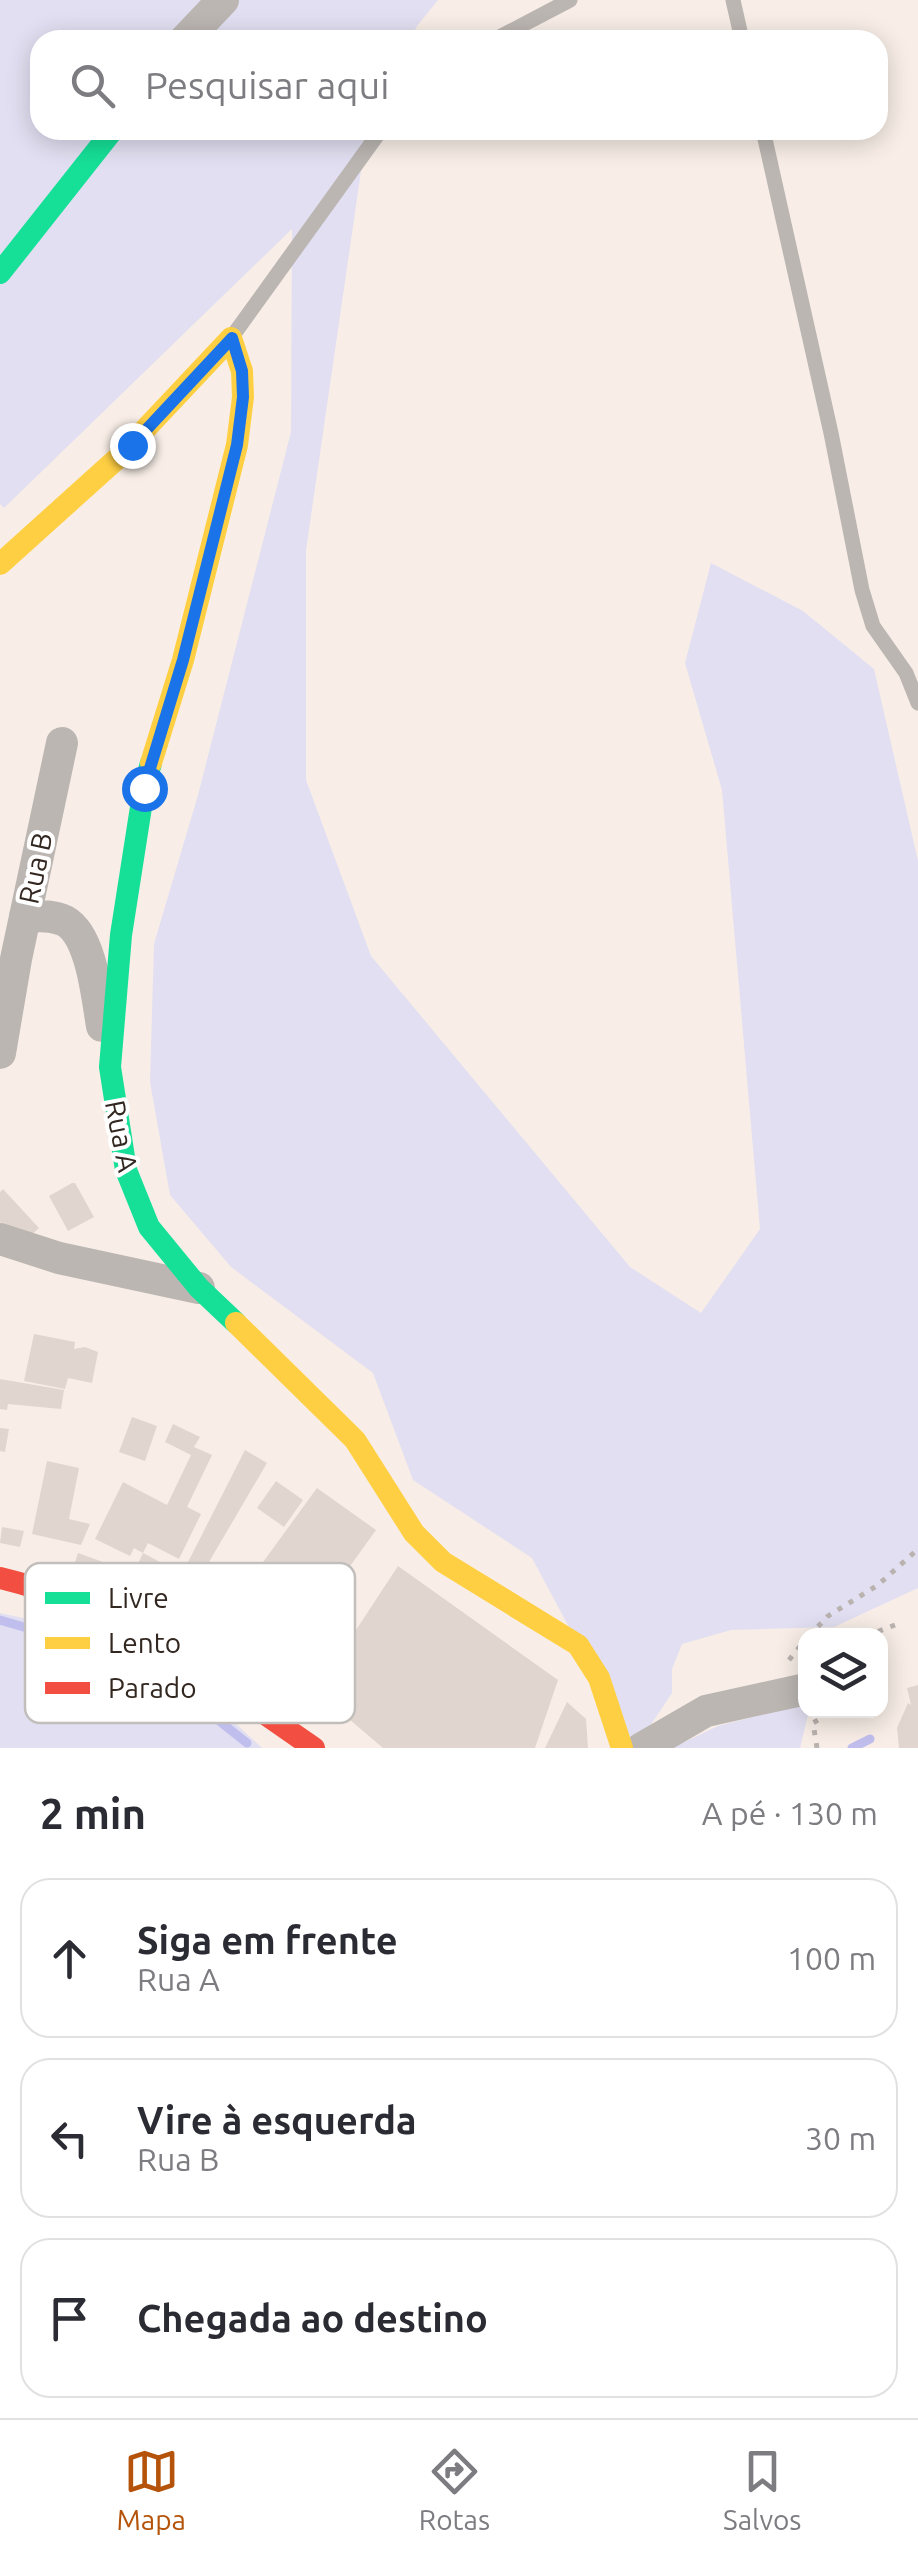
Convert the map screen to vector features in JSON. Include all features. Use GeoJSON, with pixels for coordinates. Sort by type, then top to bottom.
{"type":"FeatureCollection","features":[{"type":"Feature","properties":{"kind":"street"},"geometry":{"type":"LineString","coordinates":[[194,30],[223,0]]}},
{"type":"Feature","properties":{"kind":"street"},"geometry":{"type":"LineString","coordinates":[[0,273],[105,140]]}},
{"type":"Feature","properties":{"kind":"street"},"geometry":{"type":"LineString","coordinates":[[0,564],[86,490],[232,338]]}},
{"type":"Feature","properties":{"kind":"street","name":"Rua A"},"geometry":{"type":"LineString","coordinates":[[232,338],[242,371],[237,445],[183,660],[144,788],[122,935],[110,1067],[126,1170],[149,1227],[199,1288],[327,1408],[355,1440],[414,1533],[443,1562],[578,1645],[599,1678],[622,1748]]}},
{"type":"Feature","properties":{"kind":"street","name":"Rua B"},"geometry":{"type":"LineString","coordinates":[[0,1054],[8,963],[25,916],[62,743]]}},
{"type":"Feature","properties":{"kind":"street"},"geometry":{"type":"LineString","coordinates":[[25,916],[68,922],[80,936],[91,966],[110,1067]]}},
{"type":"Feature","properties":{"kind":"street"},"geometry":{"type":"LineString","coordinates":[[0,1239],[59,1258],[199,1288]]}},
{"type":"Feature","properties":{"kind":"street"},"geometry":{"type":"LineString","coordinates":[[0,1578],[25,1586]]}},
{"type":"Feature","properties":{"kind":"street"},"geometry":{"type":"LineString","coordinates":[[642,1748],[706,1711],[798,1691]]}},
{"type":"Feature","properties":{"kind":"street"},"geometry":{"type":"LineString","coordinates":[[277,1723],[314,1748]]}},
{"type":"Feature","properties":{"kind":"lane"},"geometry":{"type":"LineString","coordinates":[[513,30],[570,0]]}},
{"type":"Feature","properties":{"kind":"lane"},"geometry":{"type":"LineString","coordinates":[[733,0],[740,30]]}},
{"type":"Feature","properties":{"kind":"lane"},"geometry":{"type":"LineString","coordinates":[[232,338],[374,140]]}},
{"type":"Feature","properties":{"kind":"lane"},"geometry":{"type":"LineString","coordinates":[[764,140],[831,433],[862,590],[873,626],[906,673],[918,702]]}},
{"type":"Feature","properties":{"kind":"path"},"geometry":{"type":"LineString","coordinates":[[816,1628],[828,1616],[878,1585],[918,1549]]}},
{"type":"Feature","properties":{"kind":"path"},"geometry":{"type":"LineString","coordinates":[[887,1628],[895,1625]]}},
{"type":"Feature","properties":{"kind":"path"},"geometry":{"type":"LineString","coordinates":[[812,1718],[817,1748]]}},
{"type":"Feature","properties":{"kind":"shaded area"},"geometry":{"type":"Polygon","coordinates":[[[0,0],[438,0],[415,30],[30,30],[30,140],[366,140],[306,550],[306,780],[371,956],[630,1267],[701,1313],[760,1229],[722,790],[685,663],[711,563],[803,611],[874,669],[918,861],[918,1588],[834,1627],[731,1630],[682,1644],[672,1669],[672,1693],[652,1723],[631,1743],[532,1558],[413,1480],[373,1373],[231,1267],[170,1195],[150,1082],[154,944],[198,795],[291,432],[292,229],[4,508],[0,504],[0,0]]]}},
{"type":"Feature","properties":{"kind":"shaded area"},"geometry":{"type":"Polygon","coordinates":[[[0,1613],[25,1618],[25,1723],[235,1723],[262,1748],[0,1748],[0,1613]]]}},
{"type":"Feature","properties":{"kind":"shaded area"},"geometry":{"type":"Polygon","coordinates":[[[798,1706],[798,1718],[807,1718],[800,1748],[672,1748],[718,1726],[798,1706]]]}},
{"type":"Feature","properties":{"kind":"building"},"geometry":{"type":"Polygon","coordinates":[[[72,1183],[94,1217],[68,1231],[49,1196],[72,1183]]]}},
{"type":"Feature","properties":{"kind":"building"},"geometry":{"type":"Polygon","coordinates":[[[3,1189],[39,1228],[20,1245],[0,1222],[3,1189]]]}},
{"type":"Feature","properties":{"kind":"building"},"geometry":{"type":"Polygon","coordinates":[[[34,1334],[75,1342],[74,1349],[85,1347],[98,1352],[92,1383],[68,1378],[65,1389],[24,1381],[34,1334]]]}},
{"type":"Feature","properties":{"kind":"building"},"geometry":{"type":"Polygon","coordinates":[[[0,1379],[64,1390],[61,1409],[8,1404],[7,1410],[0,1409],[0,1379]]]}},
{"type":"Feature","properties":{"kind":"building"},"geometry":{"type":"Polygon","coordinates":[[[132,1417],[157,1426],[145,1461],[119,1452],[132,1417]]]}},
{"type":"Feature","properties":{"kind":"building"},"geometry":{"type":"Polygon","coordinates":[[[173,1424],[200,1437],[194,1447],[212,1455],[187,1507],[201,1514],[179,1559],[148,1543],[143,1553],[134,1548],[130,1556],[95,1539],[123,1482],[167,1505],[191,1455],[165,1442],[173,1424]]]}},
{"type":"Feature","properties":{"kind":"building"},"geometry":{"type":"Polygon","coordinates":[[[0,1428],[9,1429],[5,1452],[0,1451],[0,1428]]]}},
{"type":"Feature","properties":{"kind":"building"},"geometry":{"type":"Polygon","coordinates":[[[245,1450],[267,1463],[208,1563],[188,1563],[245,1450]]]}},
{"type":"Feature","properties":{"kind":"building"},"geometry":{"type":"Polygon","coordinates":[[[47,1461],[79,1468],[69,1519],[90,1524],[81,1545],[32,1534],[47,1461]]]}},
{"type":"Feature","properties":{"kind":"building"},"geometry":{"type":"Polygon","coordinates":[[[276,1481],[303,1500],[284,1527],[257,1508],[276,1481]]]}},
{"type":"Feature","properties":{"kind":"building"},"geometry":{"type":"Polygon","coordinates":[[[317,1488],[376,1530],[352,1563],[262,1563],[317,1488]]]}},
{"type":"Feature","properties":{"kind":"building"},"geometry":{"type":"Polygon","coordinates":[[[2,1527],[24,1531],[20,1547],[0,1543],[2,1527]]]}},
{"type":"Feature","properties":{"kind":"building"},"geometry":{"type":"Polygon","coordinates":[[[78,1553],[106,1563],[75,1563],[78,1553]]]}},
{"type":"Feature","properties":{"kind":"building"},"geometry":{"type":"Polygon","coordinates":[[[143,1553],[162,1563],[138,1563],[143,1553]]]}},
{"type":"Feature","properties":{"kind":"building"},"geometry":{"type":"Polygon","coordinates":[[[398,1566],[558,1680],[535,1748],[383,1748],[354,1723],[355,1632],[398,1566]]]}},
{"type":"Feature","properties":{"kind":"building"},"geometry":{"type":"Polygon","coordinates":[[[918,1685],[918,1748],[899,1748],[897,1728],[908,1703],[911,1705],[907,1688],[918,1685]]]}},
{"type":"Feature","properties":{"kind":"building"},"geometry":{"type":"Polygon","coordinates":[[[567,1702],[586,1719],[588,1748],[545,1748],[567,1702]]]}},
{"type":"Feature","properties":{"kind":"waterway"},"geometry":{"type":"LineString","coordinates":[[0,1620],[25,1627]]}},
{"type":"Feature","properties":{"kind":"waterway"},"geometry":{"type":"LineString","coordinates":[[222,1723],[247,1743]]}},
{"type":"Feature","properties":{"kind":"waterway"},"geometry":{"type":"LineString","coordinates":[[852,1748],[870,1739]]}},
{"type":"Feature","properties":{"kind":"traffic: fast"},"geometry":{"type":"LineString","coordinates":[[0,273],[105,140]]}},
{"type":"Feature","properties":{"kind":"traffic: fast"},"geometry":{"type":"LineString","coordinates":[[151,763],[121,935],[110,1067],[126,1170],[149,1227],[199,1288],[236,1323]]}},
{"type":"Feature","properties":{"kind":"traffic: slow"},"geometry":{"type":"LineString","coordinates":[[0,564],[120,456],[231,338],[242,371],[237,445],[183,660],[151,763]]}},
{"type":"Feature","properties":{"kind":"traffic: slow"},"geometry":{"type":"LineString","coordinates":[[236,1323],[355,1440],[414,1533],[443,1562],[578,1645],[599,1678],[622,1748]]}},
{"type":"Feature","properties":{"kind":"traffic: jam"},"geometry":{"type":"LineString","coordinates":[[0,1578],[25,1585]]}},
{"type":"Feature","properties":{"kind":"traffic: jam"},"geometry":{"type":"LineString","coordinates":[[278,1723],[314,1748]]}},
{"type":"Feature","properties":{"kind":"route"},"geometry":{"type":"LineString","coordinates":[[132,445],[232,338],[242,371],[237,445],[183,660],[144,788]]}}]}
